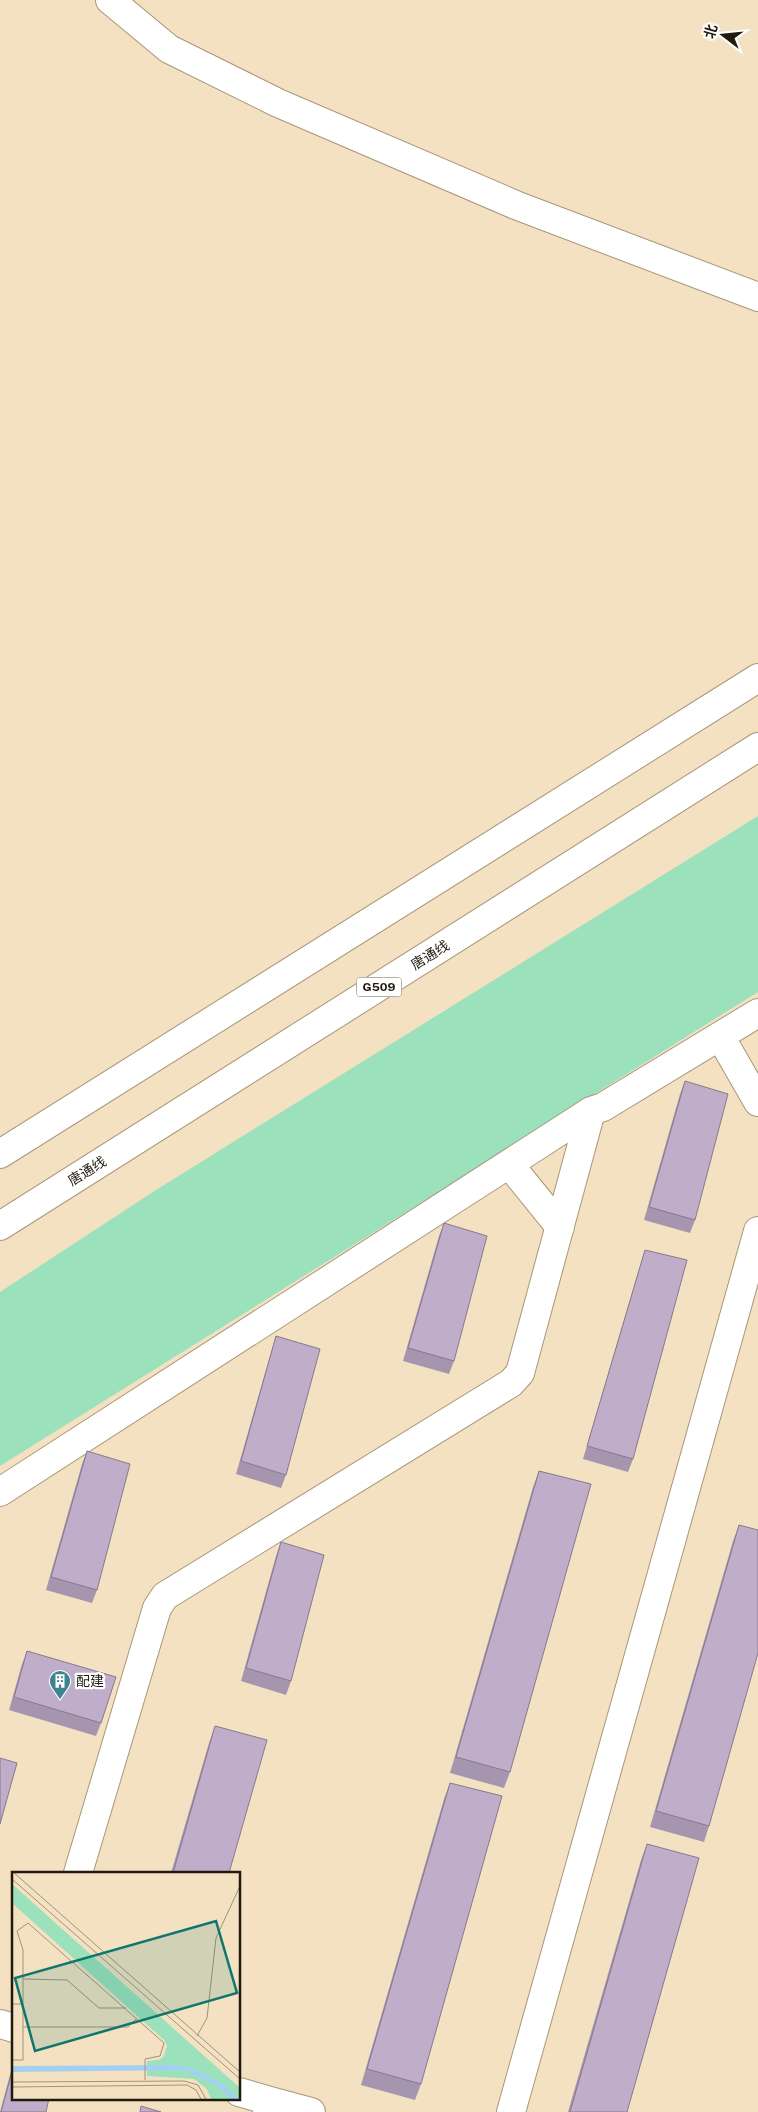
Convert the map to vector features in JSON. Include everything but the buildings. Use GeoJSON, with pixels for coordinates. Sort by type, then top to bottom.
{"type":"FeatureCollection","features":[{"type":"Feature","properties":{"kind":"main road"},"geometry":{"type":"LineString","coordinates":[[110,0],[169,49],[278,103],[518,206],[758,297]]}},
{"type":"Feature","properties":{"kind":"main road"},"geometry":{"type":"LineString","coordinates":[[0,1154],[758,678]]}},
{"type":"Feature","properties":{"kind":"main road","name":"唐通线"},"geometry":{"type":"LineString","coordinates":[[0,1226],[758,747]]}},
{"type":"Feature","properties":{"kind":"main road"},"geometry":{"type":"LineString","coordinates":[[0,1492],[591,1111],[603,1107],[758,1013]]}},
{"type":"Feature","properties":{"kind":"main road"},"geometry":{"type":"LineString","coordinates":[[720,1036],[758,1102]]}},
{"type":"Feature","properties":{"kind":"main road"},"geometry":{"type":"LineString","coordinates":[[78,1872],[157,1608],[165,1596],[511,1383],[520,1373],[591,1111]]}},
{"type":"Feature","properties":{"kind":"main road"},"geometry":{"type":"LineString","coordinates":[[509,1164],[560,1227]]}},
{"type":"Feature","properties":{"kind":"main road"},"geometry":{"type":"LineString","coordinates":[[512,2112],[758,1232]]}},
{"type":"Feature","properties":{"kind":"main road"},"geometry":{"type":"LineString","coordinates":[[240,2092],[269,2106],[311,2112]]}},
{"type":"Feature","properties":{"kind":"green space"},"geometry":{"type":"Polygon","coordinates":[[[758,816],[758,992],[0,1466],[0,1292],[156,1190],[758,816]]]}},
{"type":"Feature","properties":{"kind":"place","name":"配建"},"geometry":{"type":"Point","coordinates":[60,1700]}}]}
